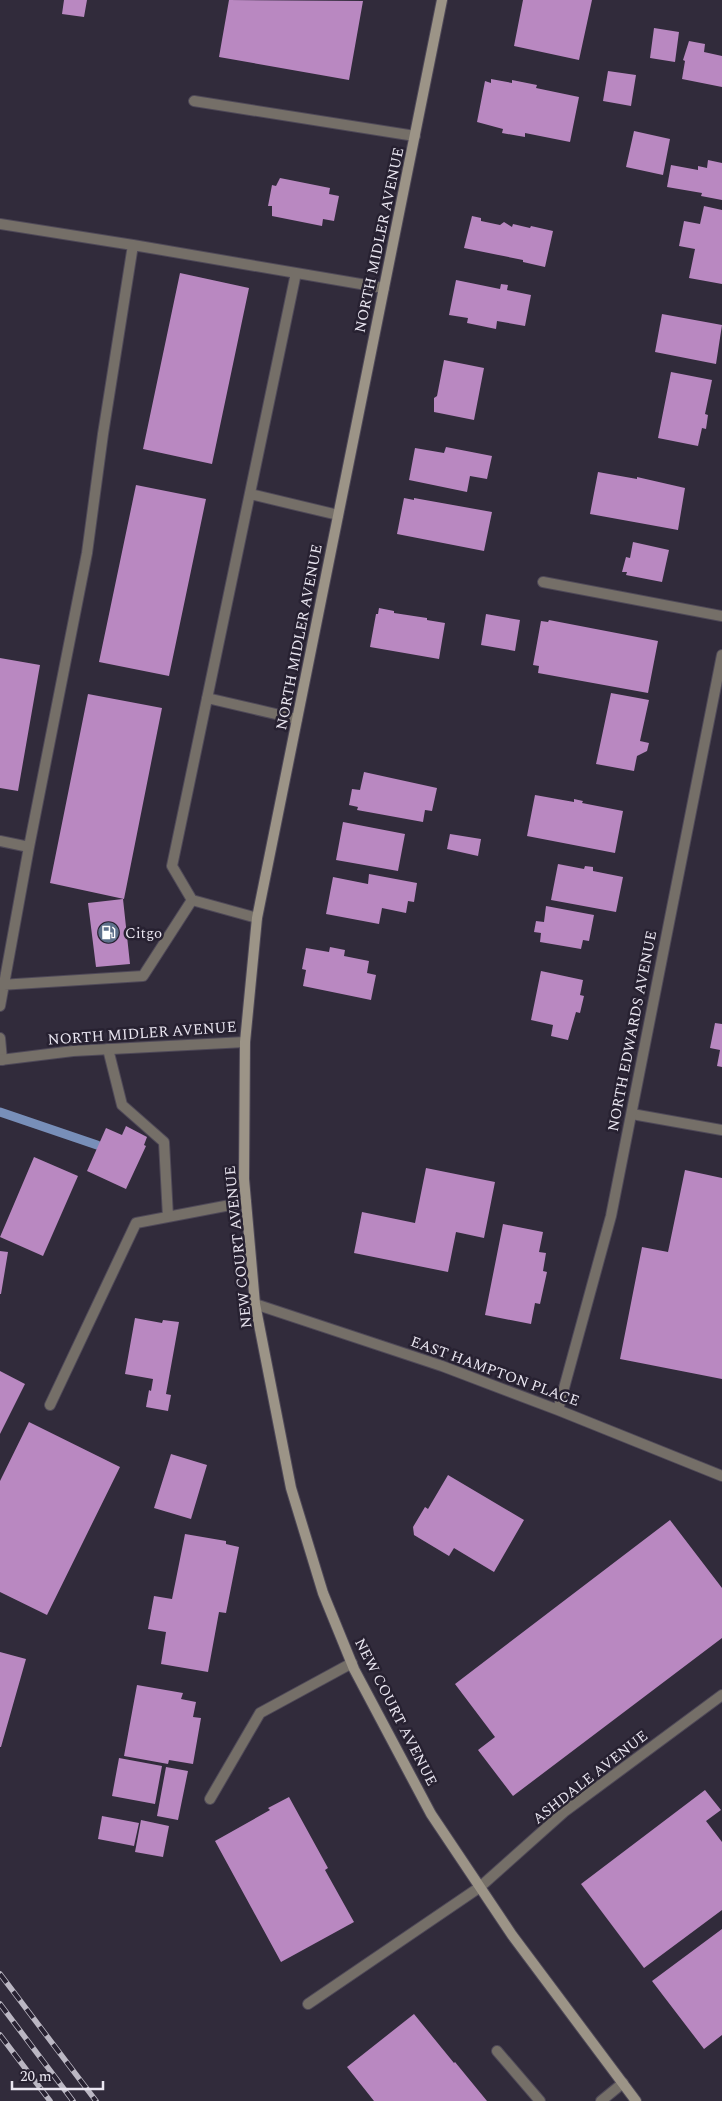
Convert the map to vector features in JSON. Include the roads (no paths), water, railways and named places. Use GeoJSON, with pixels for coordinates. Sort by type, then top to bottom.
{"type":"FeatureCollection","features":[{"type":"Feature","properties":{"kind":"main road","name":"NORTH MIDLER AVENUE"},"geometry":{"type":"LineString","coordinates":[[245,1042],[257,918],[442,0]]}},
{"type":"Feature","properties":{"kind":"main road","name":"NEW COURT AVENUE"},"geometry":{"type":"LineString","coordinates":[[245,1042],[244,1179],[255,1304],[291,1488],[323,1593],[352,1664],[431,1814],[512,1935],[636,2101]]}},
{"type":"Feature","properties":{"kind":"street"},"geometry":{"type":"LineString","coordinates":[[194,101],[415,136]]}},
{"type":"Feature","properties":{"kind":"street"},"geometry":{"type":"LineString","coordinates":[[0,224],[384,288]]}},
{"type":"Feature","properties":{"kind":"street"},"geometry":{"type":"LineString","coordinates":[[0,1006],[2,985],[87,553],[103,434],[133,245]]}},
{"type":"Feature","properties":{"kind":"street"},"geometry":{"type":"LineString","coordinates":[[257,918],[192,900],[172,866],[296,274]]}},
{"type":"Feature","properties":{"kind":"street"},"geometry":{"type":"LineString","coordinates":[[250,494],[338,515]]}},
{"type":"Feature","properties":{"kind":"street"},"geometry":{"type":"LineString","coordinates":[[543,582],[722,616]]}},
{"type":"Feature","properties":{"kind":"street","name":"NORTH EDWARDS AVENUE"},"geometry":{"type":"LineString","coordinates":[[558,1410],[611,1216],[722,655]]}},
{"type":"Feature","properties":{"kind":"street"},"geometry":{"type":"LineString","coordinates":[[207,698],[298,719]]}},
{"type":"Feature","properties":{"kind":"street"},"geometry":{"type":"LineString","coordinates":[[0,841],[29,847]]}},
{"type":"Feature","properties":{"kind":"street"},"geometry":{"type":"LineString","coordinates":[[2,985],[143,976],[192,900]]}},
{"type":"Feature","properties":{"kind":"street"},"geometry":{"type":"LineString","coordinates":[[0,1038],[1,1060]]}},
{"type":"Feature","properties":{"kind":"street","name":"NORTH MIDLER AVENUE"},"geometry":{"type":"LineString","coordinates":[[1,1060],[74,1051],[245,1042]]}},
{"type":"Feature","properties":{"kind":"street"},"geometry":{"type":"LineString","coordinates":[[108,1049],[122,1105],[164,1142],[168,1217]]}},
{"type":"Feature","properties":{"kind":"street"},"geometry":{"type":"LineString","coordinates":[[632,1114],[722,1130]]}},
{"type":"Feature","properties":{"kind":"street"},"geometry":{"type":"LineString","coordinates":[[50,1405],[136,1223],[246,1202]]}},
{"type":"Feature","properties":{"kind":"street","name":"EAST HAMPTON PLACE"},"geometry":{"type":"LineString","coordinates":[[255,1304],[442,1366],[722,1476]]}},
{"type":"Feature","properties":{"kind":"street"},"geometry":{"type":"LineString","coordinates":[[210,1798],[260,1713],[352,1664]]}},
{"type":"Feature","properties":{"kind":"street","name":"ASHDALE AVENUE"},"geometry":{"type":"LineString","coordinates":[[308,2004],[480,1887],[564,1812],[722,1695]]}},
{"type":"Feature","properties":{"kind":"street"},"geometry":{"type":"LineString","coordinates":[[497,2051],[540,2101]]}},
{"type":"Feature","properties":{"kind":"street"},"geometry":{"type":"LineString","coordinates":[[601,2101],[623,2083]]}},
{"type":"Feature","properties":{"kind":"waterway"},"geometry":{"type":"LineString","coordinates":[[0,1112],[97,1145]]}},
{"type":"Feature","properties":{"kind":"railway"},"geometry":{"type":"LineString","coordinates":[[0,1974],[96,2101]]}},
{"type":"Feature","properties":{"kind":"railway"},"geometry":{"type":"LineString","coordinates":[[0,2004],[73,2101]]}},
{"type":"Feature","properties":{"kind":"railway"},"geometry":{"type":"LineString","coordinates":[[0,2035],[50,2101]]}},
{"type":"Feature","properties":{"kind":"place","name":"Citgo"},"geometry":{"type":"Point","coordinates":[109,933]}}]}
